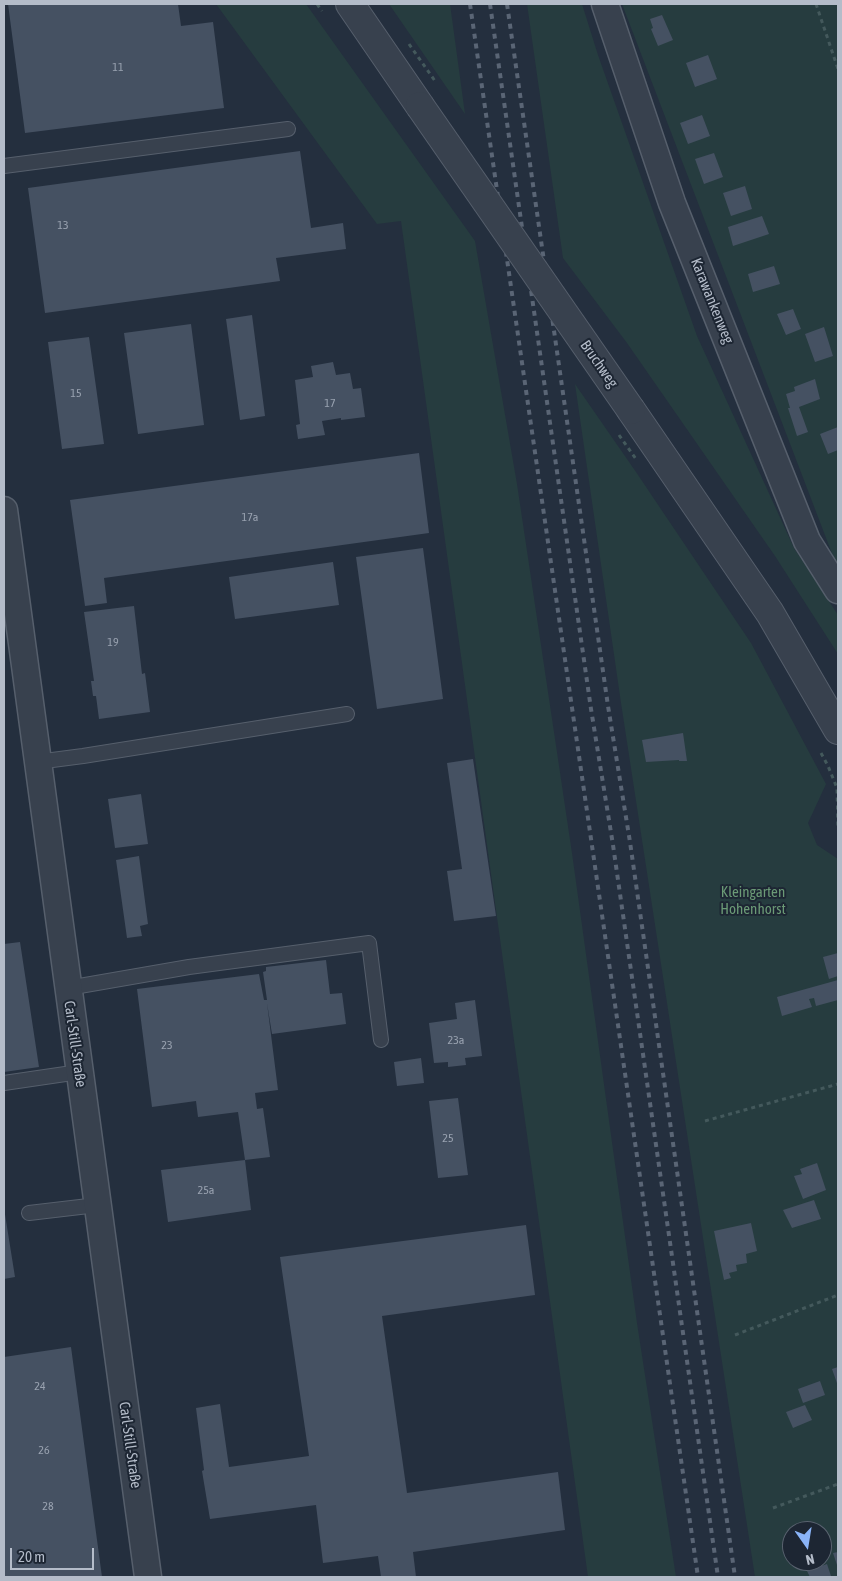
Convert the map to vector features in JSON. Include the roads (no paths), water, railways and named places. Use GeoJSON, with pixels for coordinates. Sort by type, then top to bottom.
{"type":"FeatureCollection","features":[{"type":"Feature","properties":{"kind":"street","name":"Bruchweg"},"geometry":{"type":"LineString","coordinates":[[350,4],[770,612],[838,730]]}},
{"type":"Feature","properties":{"kind":"street","name":"Karawankenweg"},"geometry":{"type":"LineString","coordinates":[[605,4],[680,221],[807,541],[838,590]]}},
{"type":"Feature","properties":{"kind":"street","name":"Carl-Still-Straße"},"geometry":{"type":"LineString","coordinates":[[4,510],[148,1577]]}},
{"type":"Feature","properties":{"kind":"lane"},"geometry":{"type":"LineString","coordinates":[[4,166],[288,128]]}},
{"type":"Feature","properties":{"kind":"lane"},"geometry":{"type":"LineString","coordinates":[[38,762],[347,714]]}},
{"type":"Feature","properties":{"kind":"lane"},"geometry":{"type":"LineString","coordinates":[[68,988],[189,967],[369,943],[382,1040]]}},
{"type":"Feature","properties":{"kind":"lane"},"geometry":{"type":"LineString","coordinates":[[4,1083],[79,1072]]}},
{"type":"Feature","properties":{"kind":"lane"},"geometry":{"type":"LineString","coordinates":[[29,1213],[97,1205]]}},
{"type":"Feature","properties":{"kind":"railway"},"geometry":{"type":"LineString","coordinates":[[470,4],[698,1577]]}},
{"type":"Feature","properties":{"kind":"railway"},"geometry":{"type":"LineString","coordinates":[[490,4],[718,1577]]}},
{"type":"Feature","properties":{"kind":"railway"},"geometry":{"type":"LineString","coordinates":[[507,4],[608,706],[630,842],[735,1577]]}},
{"type":"Feature","properties":{"kind":"park label","name":"Kleingarten Hohenhorst"},"geometry":{"type":"Point","coordinates":[753,900]}}]}
